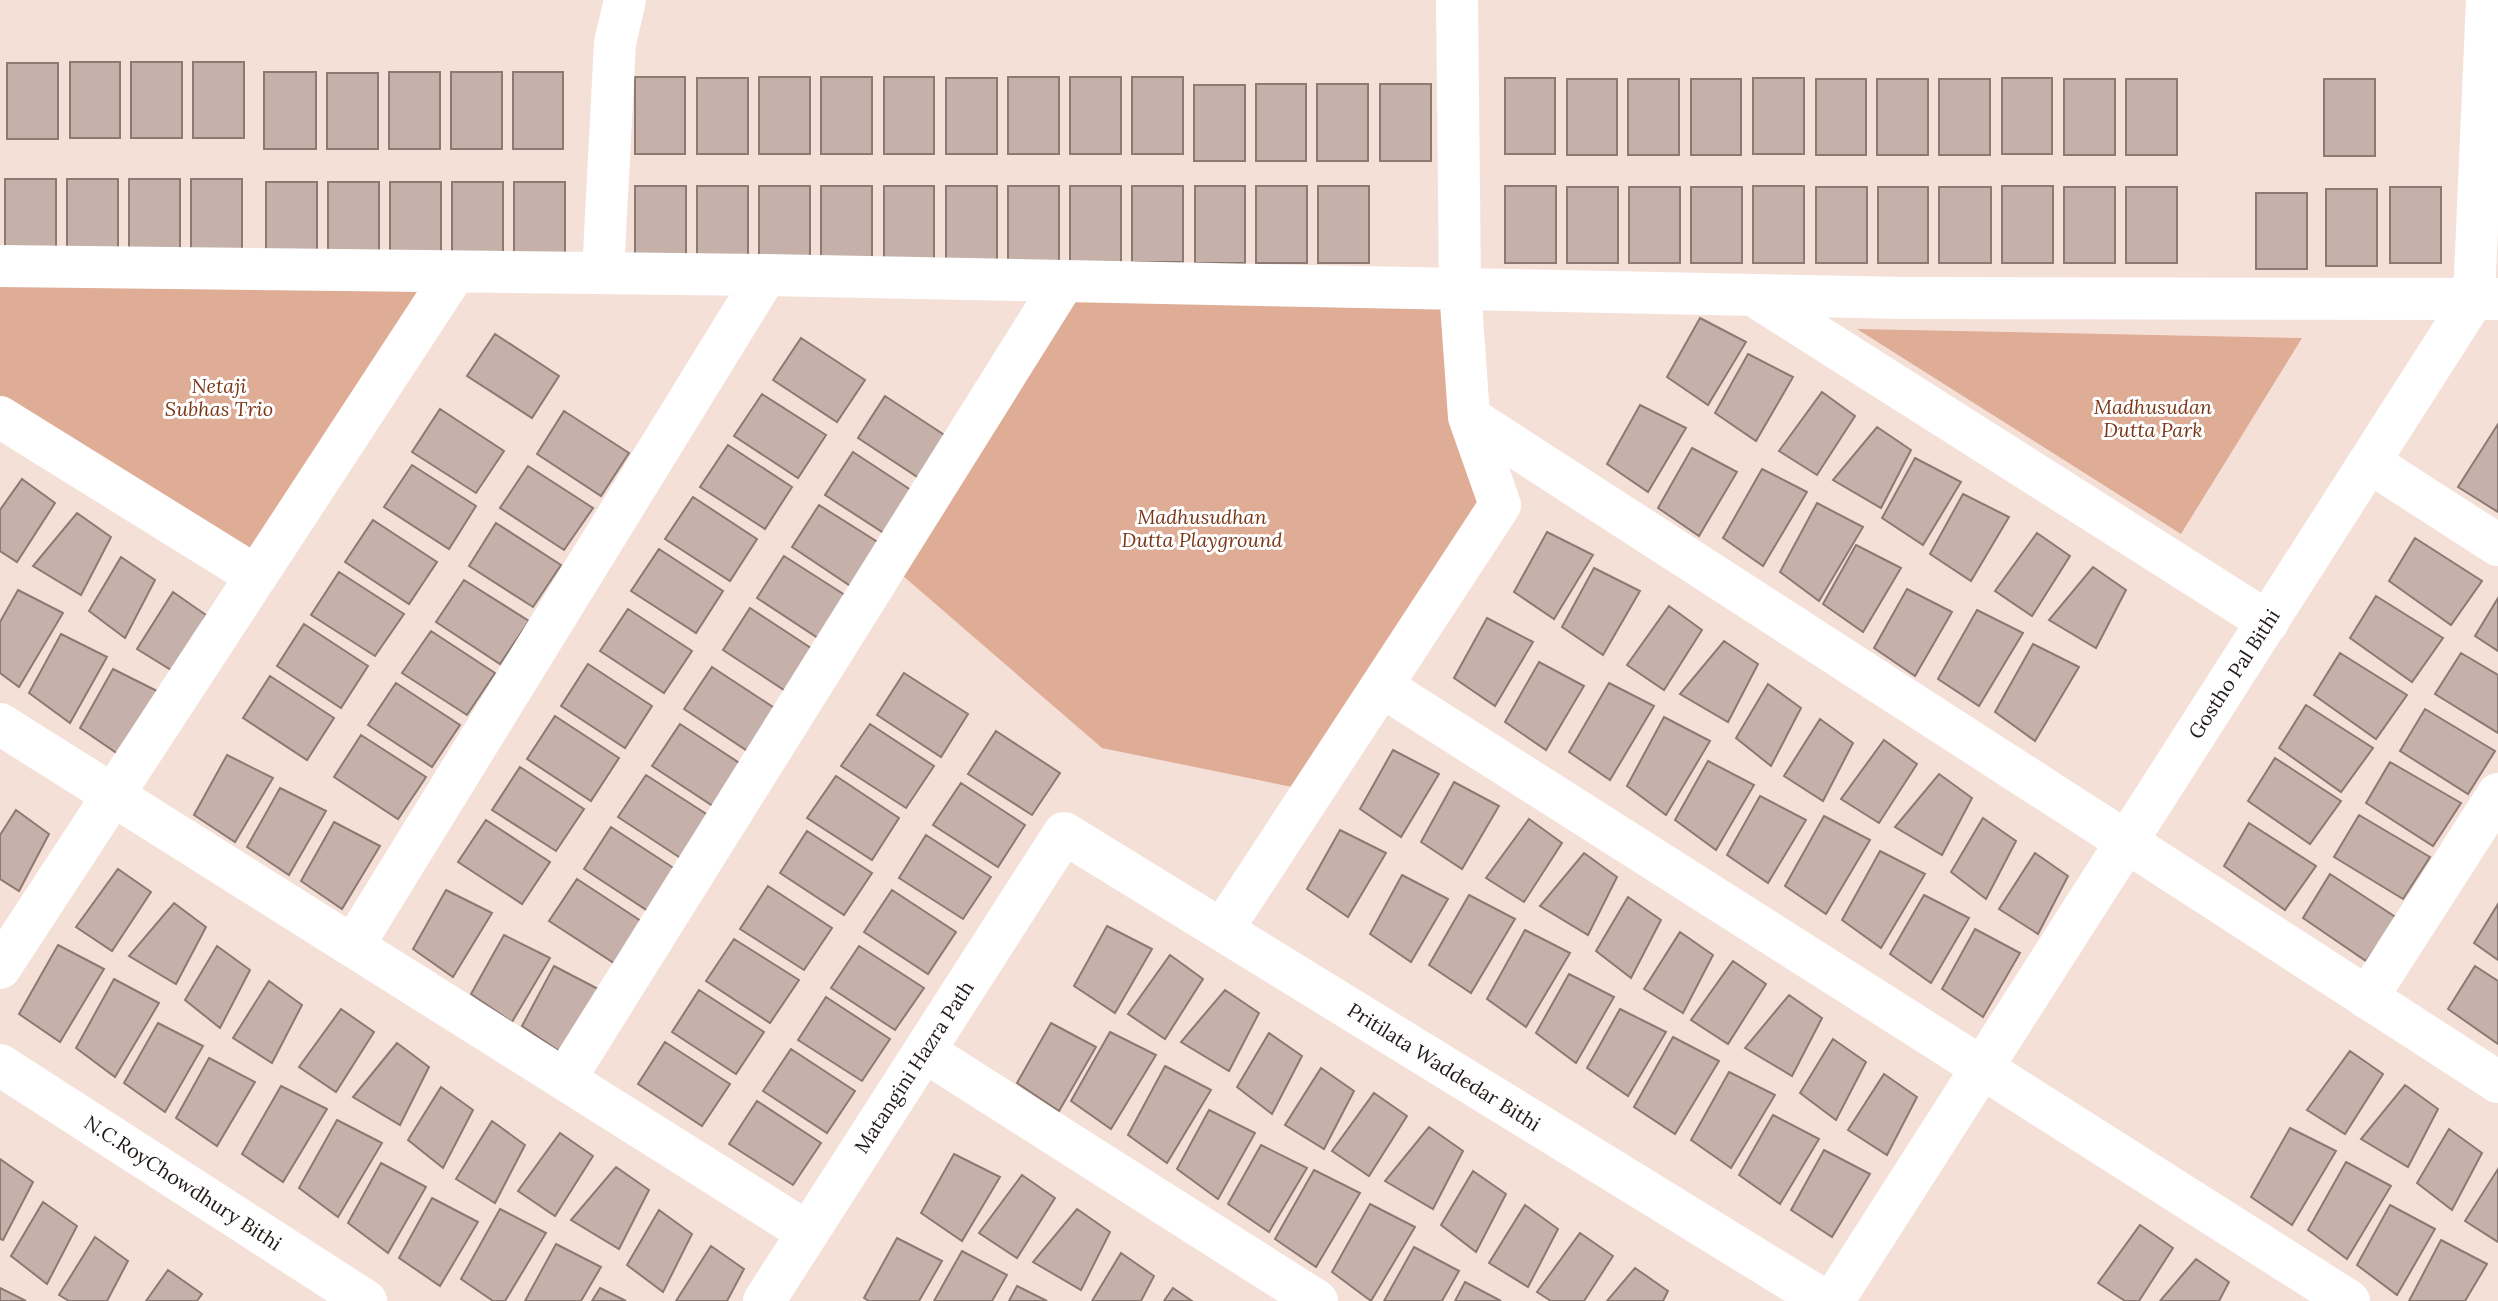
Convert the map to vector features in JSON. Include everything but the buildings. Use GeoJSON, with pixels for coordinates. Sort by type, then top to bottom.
{"type":"FeatureCollection","features":[{"type":"Feature","properties":{"kind":"street"},"geometry":{"type":"LineString","coordinates":[[603,273],[615,43],[625,0]]}},
{"type":"Feature","properties":{"kind":"street"},"geometry":{"type":"LineString","coordinates":[[1222,930],[1500,505],[1469,417],[1460,289],[1457,0]]}},
{"type":"Feature","properties":{"kind":"street"},"geometry":{"type":"LineString","coordinates":[[0,266],[766,275],[1753,295],[2486,299],[2487,0]]}},
{"type":"Feature","properties":{"kind":"street"},"geometry":{"type":"LineString","coordinates":[[0,968],[455,272]]}},
{"type":"Feature","properties":{"kind":"street"},"geometry":{"type":"LineString","coordinates":[[353,946],[766,275]]}},
{"type":"Feature","properties":{"kind":"street"},"geometry":{"type":"LineString","coordinates":[[565,1079],[1064,281]]}},
{"type":"Feature","properties":{"kind":"street"},"geometry":{"type":"LineString","coordinates":[[1753,295],[2268,622]]}},
{"type":"Feature","properties":{"kind":"street","name":"Gostho Pal Bithi"},"geometry":{"type":"LineString","coordinates":[[1833,1301],[2369,462],[2486,299]]}},
{"type":"Feature","properties":{"kind":"street"},"geometry":{"type":"LineString","coordinates":[[0,417],[256,576]]}},
{"type":"Feature","properties":{"kind":"street"},"geometry":{"type":"LineString","coordinates":[[1469,417],[2498,1082]]}},
{"type":"Feature","properties":{"kind":"street"},"geometry":{"type":"LineString","coordinates":[[2369,462],[2498,545]]}},
{"type":"Feature","properties":{"kind":"street"},"geometry":{"type":"LineString","coordinates":[[1383,687],[2349,1301]]}},
{"type":"Feature","properties":{"kind":"street"},"geometry":{"type":"LineString","coordinates":[[0,724],[807,1232]]}},
{"type":"Feature","properties":{"kind":"street"},"geometry":{"type":"LineString","coordinates":[[2367,998],[2498,794]]}},
{"type":"Feature","properties":{"kind":"street","name":"Pritilata Waddedar Bithi"},"geometry":{"type":"LineString","coordinates":[[1064,833],[1825,1301]]}},
{"type":"Feature","properties":{"kind":"street","name":"Matangini Hazra Path"},"geometry":{"type":"LineString","coordinates":[[780,1295],[807,1232],[1064,833]]}},
{"type":"Feature","properties":{"kind":"street"},"geometry":{"type":"LineString","coordinates":[[924,1051],[1317,1301]]}},
{"type":"Feature","properties":{"kind":"street","name":"N.C.RoyChowdhury Bithi"},"geometry":{"type":"LineString","coordinates":[[0,1065],[366,1301]]}},
{"type":"Feature","properties":{"kind":"green space","name":"Netaji Subhas Trio"},"geometry":{"type":"Polygon","coordinates":[[[0,266],[455,272],[256,576],[0,408],[0,266]]]}},
{"type":"Feature","properties":{"kind":"green space","name":"Madhusudhan Dutta Playground"},"geometry":{"type":"Polygon","coordinates":[[[1068,294],[1461,301],[1492,518],[1302,789],[1102,748],[895,569],[1068,294]]]}},
{"type":"Feature","properties":{"kind":"green space","name":"Madhusudan Dutta Park"},"geometry":{"type":"Polygon","coordinates":[[[1857,329],[2302,338],[2181,534],[1857,329]]]}}]}
